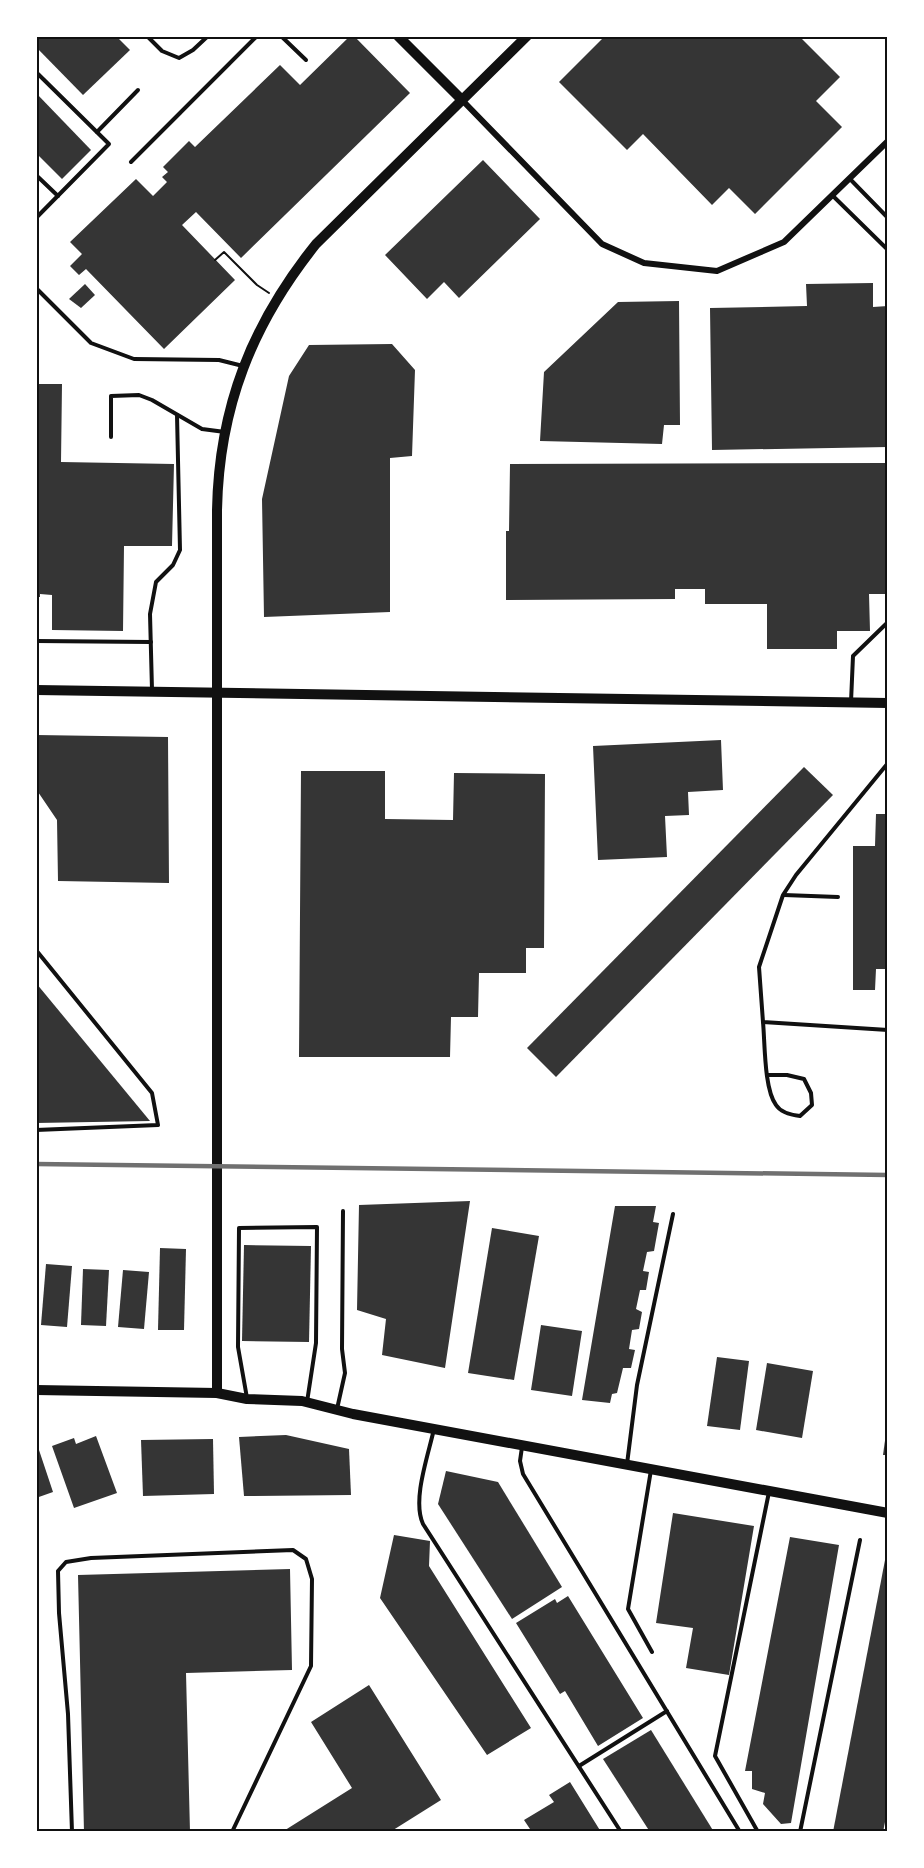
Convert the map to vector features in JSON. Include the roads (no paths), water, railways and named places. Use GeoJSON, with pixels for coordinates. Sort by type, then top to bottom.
{"type":"FeatureCollection","features":[{"type":"Feature","properties":{"kind":"street"},"geometry":{"type":"LineString","coordinates":[[398,36],[602,244],[644,263],[717,271],[784,242],[888,141]]}},
{"type":"Feature","properties":{"kind":"street"},"geometry":{"type":"LineString","coordinates":[[217,1393],[218,488],[228,411],[261,326],[316,244],[527,36]]}},
{"type":"Feature","properties":{"kind":"street"},"geometry":{"type":"LineString","coordinates":[[36,690],[888,704]]}},
{"type":"Feature","properties":{"kind":"street"},"geometry":{"type":"LineString","coordinates":[[36,1390],[217,1393],[247,1399],[307,1402],[434,1429],[888,1513]]}},
{"type":"Feature","properties":{"kind":"lane"},"geometry":{"type":"LineString","coordinates":[[148,36],[162,51],[179,58],[193,50],[208,36]]}},
{"type":"Feature","properties":{"kind":"lane"},"geometry":{"type":"LineString","coordinates":[[131,162],[257,36]]}},
{"type":"Feature","properties":{"kind":"lane"},"geometry":{"type":"LineString","coordinates":[[281,36],[306,60]]}},
{"type":"Feature","properties":{"kind":"lane"},"geometry":{"type":"LineString","coordinates":[[36,72],[110,144],[36,218]]}},
{"type":"Feature","properties":{"kind":"lane"},"geometry":{"type":"LineString","coordinates":[[97,132],[138,90]]}},
{"type":"Feature","properties":{"kind":"lane"},"geometry":{"type":"LineString","coordinates":[[36,175],[58,196]]}},
{"type":"Feature","properties":{"kind":"lane"},"geometry":{"type":"LineString","coordinates":[[850,179],[888,218]]}},
{"type":"Feature","properties":{"kind":"lane"},"geometry":{"type":"LineString","coordinates":[[832,196],[888,250]]}},
{"type":"Feature","properties":{"kind":"lane"},"geometry":{"type":"LineString","coordinates":[[36,288],[91,343],[134,359],[219,360],[244,366]]}},
{"type":"Feature","properties":{"kind":"lane"},"geometry":{"type":"LineString","coordinates":[[111,437],[111,396],[139,395],[202,429],[226,432]]}},
{"type":"Feature","properties":{"kind":"lane"},"geometry":{"type":"LineString","coordinates":[[152,692],[150,614],[156,582],[173,565],[180,550],[177,415]]}},
{"type":"Feature","properties":{"kind":"lane"},"geometry":{"type":"LineString","coordinates":[[851,703],[853,656],[888,622]]}},
{"type":"Feature","properties":{"kind":"lane"},"geometry":{"type":"LineString","coordinates":[[36,641],[151,642]]}},
{"type":"Feature","properties":{"kind":"lane"},"geometry":{"type":"LineString","coordinates":[[768,1075],[787,1075],[804,1079],[811,1093],[812,1105],[800,1116],[787,1114],[776,1106],[768,1089],[759,967],[783,895],[796,875],[888,763]]}},
{"type":"Feature","properties":{"kind":"lane"},"geometry":{"type":"LineString","coordinates":[[783,895],[838,897]]}},
{"type":"Feature","properties":{"kind":"lane"},"geometry":{"type":"LineString","coordinates":[[36,950],[152,1093],[158,1125],[36,1130]]}},
{"type":"Feature","properties":{"kind":"lane"},"geometry":{"type":"LineString","coordinates":[[763,1022],[888,1030]]}},
{"type":"Feature","properties":{"kind":"lane"},"geometry":{"type":"LineString","coordinates":[[337,1410],[345,1373],[342,1349],[343,1211]]}},
{"type":"Feature","properties":{"kind":"lane"},"geometry":{"type":"LineString","coordinates":[[627,1465],[637,1385],[673,1214]]}},
{"type":"Feature","properties":{"kind":"lane"},"geometry":{"type":"LineString","coordinates":[[247,1399],[238,1347],[239,1228],[317,1227],[316,1343],[307,1402]]}},
{"type":"Feature","properties":{"kind":"lane"},"geometry":{"type":"LineString","coordinates":[[434,1429],[419,1500],[420,1516],[450,1568],[621,1832]]}},
{"type":"Feature","properties":{"kind":"lane"},"geometry":{"type":"LineString","coordinates":[[523,1445],[520,1461],[523,1474],[740,1832]]}},
{"type":"Feature","properties":{"kind":"lane"},"geometry":{"type":"LineString","coordinates":[[652,1469],[628,1609],[652,1652]]}},
{"type":"Feature","properties":{"kind":"lane"},"geometry":{"type":"LineString","coordinates":[[758,1832],[715,1756],[769,1491]]}},
{"type":"Feature","properties":{"kind":"lane"},"geometry":{"type":"LineString","coordinates":[[800,1832],[860,1540]]}},
{"type":"Feature","properties":{"kind":"lane"},"geometry":{"type":"LineString","coordinates":[[72,1832],[68,1714],[59,1613],[58,1571],[66,1562],[91,1558],[293,1550],[306,1559],[312,1579],[311,1666],[232,1832]]}},
{"type":"Feature","properties":{"kind":"lane"},"geometry":{"type":"LineString","coordinates":[[579,1766],[667,1711]]}},
{"type":"Feature","properties":{"kind":"railway"},"geometry":{"type":"LineString","coordinates":[[36,1164],[888,1175]]}}]}
